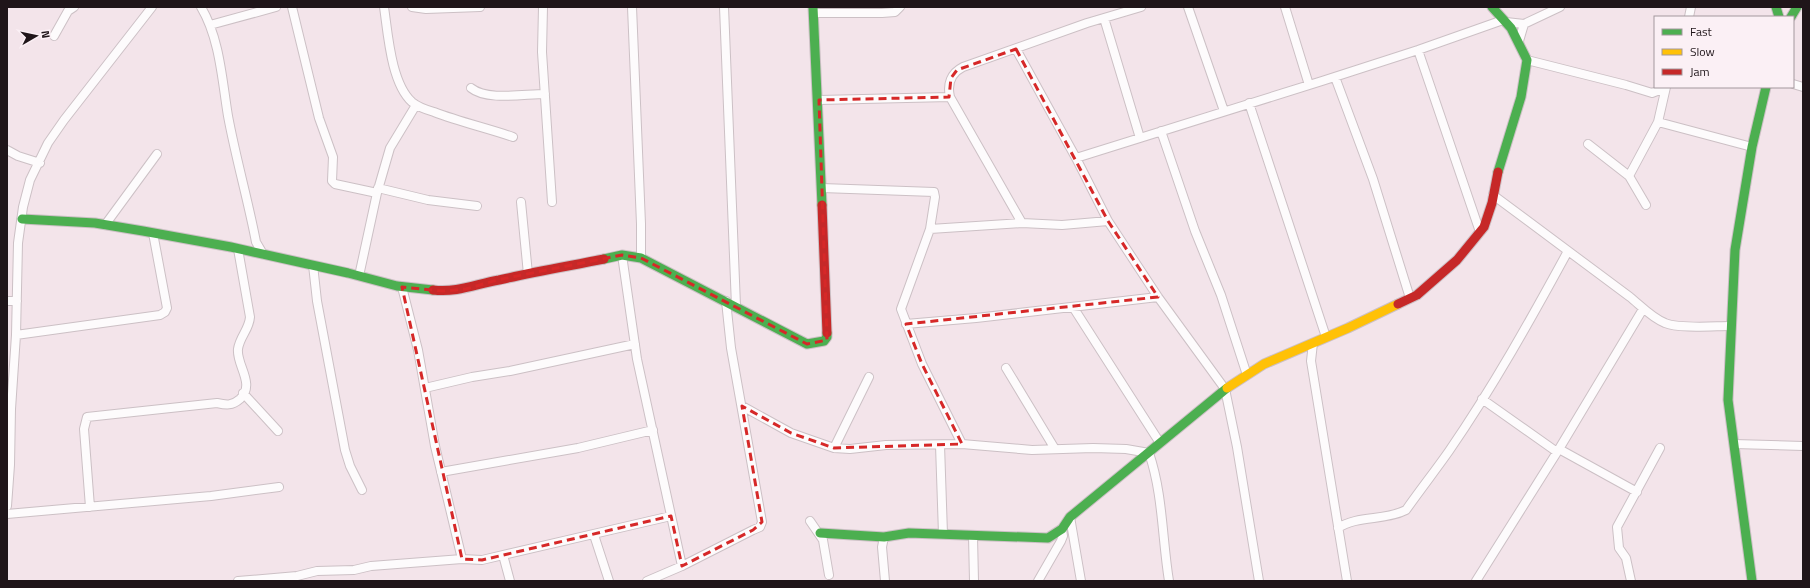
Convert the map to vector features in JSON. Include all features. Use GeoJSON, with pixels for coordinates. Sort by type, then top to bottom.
{"type":"FeatureCollection","features":[{"type":"Feature","properties":{"kind":"street"},"geometry":{"type":"LineString","coordinates":[[7,506],[16,335],[18,243],[30,180],[40,163],[48,143],[64,120],[152,7]]}},
{"type":"Feature","properties":{"kind":"street"},"geometry":{"type":"LineString","coordinates":[[201,7],[210,25],[219,58],[228,116],[256,242],[263,254]]}},
{"type":"Feature","properties":{"kind":"street"},"geometry":{"type":"LineString","coordinates":[[210,25],[276,7]]}},
{"type":"Feature","properties":{"kind":"street"},"geometry":{"type":"LineString","coordinates":[[292,7],[317,110],[333,157],[332,181],[335,184],[378,190],[428,200],[477,206]]}},
{"type":"Feature","properties":{"kind":"street"},"geometry":{"type":"LineString","coordinates":[[384,7],[394,63],[399,81],[405,92],[416,104],[454,120],[513,137]]}},
{"type":"Feature","properties":{"kind":"street"},"geometry":{"type":"LineString","coordinates":[[412,7],[426,9],[480,7]]}},
{"type":"Feature","properties":{"kind":"street"},"geometry":{"type":"LineString","coordinates":[[632,7],[641,224],[641,258]]}},
{"type":"Feature","properties":{"kind":"street"},"geometry":{"type":"LineString","coordinates":[[724,7],[736,306]]}},
{"type":"Feature","properties":{"kind":"street"},"geometry":{"type":"LineString","coordinates":[[22,219],[105,225],[153,232],[313,265],[402,287],[443,291],[466,289],[498,280],[622,255],[641,258],[808,344],[824,341],[827,337],[819,100],[814,10],[882,13],[895,12],[900,7]]}},
{"type":"Feature","properties":{"kind":"street"},"geometry":{"type":"LineString","coordinates":[[1022,223],[950,97],[951,78],[957,70],[1087,23],[1141,7]]}},
{"type":"Feature","properties":{"kind":"street"},"geometry":{"type":"LineString","coordinates":[[1188,7],[1224,111]]}},
{"type":"Feature","properties":{"kind":"street"},"geometry":{"type":"LineString","coordinates":[[1285,7],[1309,85]]}},
{"type":"Feature","properties":{"kind":"street"},"geometry":{"type":"LineString","coordinates":[[820,533],[884,537],[909,533],[1048,538],[1062,529],[1070,517],[1225,389],[1264,364],[1410,298],[1428,285],[1457,260],[1484,227],[1494,196],[1497,175],[1521,97],[1527,60],[1519,41],[1505,21],[1492,7]]}},
{"type":"Feature","properties":{"kind":"street"},"geometry":{"type":"LineString","coordinates":[[1076,158],[1335,77],[1505,21],[1524,24],[1560,7]]}},
{"type":"Feature","properties":{"kind":"street"},"geometry":{"type":"LineString","coordinates":[[1792,16],[1797,7]]}},
{"type":"Feature","properties":{"kind":"street"},"geometry":{"type":"LineString","coordinates":[[54,36],[70,8]]}},
{"type":"Feature","properties":{"kind":"street"},"geometry":{"type":"LineString","coordinates":[[541,8],[544,94],[552,202]]}},
{"type":"Feature","properties":{"kind":"street"},"geometry":{"type":"LineString","coordinates":[[1104,18],[1140,138]]}},
{"type":"Feature","properties":{"kind":"street"},"geometry":{"type":"LineString","coordinates":[[1519,41],[1524,24]]}},
{"type":"Feature","properties":{"kind":"street"},"geometry":{"type":"LineString","coordinates":[[1016,49],[1076,158],[1108,221],[1158,297],[1225,389],[1237,447],[1259,581]]}},
{"type":"Feature","properties":{"kind":"street"},"geometry":{"type":"LineString","coordinates":[[1418,50],[1480,232]]}},
{"type":"Feature","properties":{"kind":"street"},"geometry":{"type":"LineString","coordinates":[[1527,60],[1652,93],[1665,88]]}},
{"type":"Feature","properties":{"kind":"street"},"geometry":{"type":"LineString","coordinates":[[1335,77],[1373,179],[1410,298]]}},
{"type":"Feature","properties":{"kind":"street"},"geometry":{"type":"LineString","coordinates":[[471,88],[478,93],[495,95],[544,94]]}},
{"type":"Feature","properties":{"kind":"street"},"geometry":{"type":"LineString","coordinates":[[1629,176],[1658,122],[1660,106],[1665,88]]}},
{"type":"Feature","properties":{"kind":"street"},"geometry":{"type":"LineString","coordinates":[[1752,581],[1728,400],[1730,326],[1735,250],[1752,147],[1766,88]]}},
{"type":"Feature","properties":{"kind":"street"},"geometry":{"type":"LineString","coordinates":[[1652,93],[1660,106]]}},
{"type":"Feature","properties":{"kind":"street"},"geometry":{"type":"LineString","coordinates":[[819,100],[950,97]]}},
{"type":"Feature","properties":{"kind":"street"},"geometry":{"type":"LineString","coordinates":[[1249,103],[1326,337]]}},
{"type":"Feature","properties":{"kind":"street"},"geometry":{"type":"LineString","coordinates":[[359,276],[378,190],[390,148],[416,104]]}},
{"type":"Feature","properties":{"kind":"street"},"geometry":{"type":"LineString","coordinates":[[1658,122],[1752,147]]}},
{"type":"Feature","properties":{"kind":"street"},"geometry":{"type":"LineString","coordinates":[[1161,131],[1195,231],[1221,295],[1247,375]]}},
{"type":"Feature","properties":{"kind":"street"},"geometry":{"type":"LineString","coordinates":[[1588,144],[1629,176],[1646,205]]}},
{"type":"Feature","properties":{"kind":"street"},"geometry":{"type":"LineString","coordinates":[[7,150],[18,156],[40,163]]}},
{"type":"Feature","properties":{"kind":"street"},"geometry":{"type":"LineString","coordinates":[[105,225],[157,154]]}},
{"type":"Feature","properties":{"kind":"street"},"geometry":{"type":"LineString","coordinates":[[822,188],[934,192],[935,197],[930,229],[902,309],[906,324],[922,364],[962,444]]}},
{"type":"Feature","properties":{"kind":"street"},"geometry":{"type":"LineString","coordinates":[[1494,196],[1665,324],[1675,326],[1730,326]]}},
{"type":"Feature","properties":{"kind":"street"},"geometry":{"type":"LineString","coordinates":[[521,202],[528,274]]}},
{"type":"Feature","properties":{"kind":"street"},"geometry":{"type":"LineString","coordinates":[[930,229],[1022,223],[1062,225],[1108,221]]}},
{"type":"Feature","properties":{"kind":"street"},"geometry":{"type":"LineString","coordinates":[[16,335],[94,326],[160,315],[165,312],[167,308],[153,232]]}},
{"type":"Feature","properties":{"kind":"street"},"geometry":{"type":"LineString","coordinates":[[243,250],[256,242]]}},
{"type":"Feature","properties":{"kind":"street"},"geometry":{"type":"LineString","coordinates":[[90,507],[84,429],[87,417],[217,403],[227,405],[235,403],[244,394],[246,386],[245,372],[238,350],[242,336],[249,326],[250,317],[243,250]]}},
{"type":"Feature","properties":{"kind":"street"},"geometry":{"type":"LineString","coordinates":[[1338,528],[1346,522],[1398,514],[1406,510],[1450,450],[1482,399],[1533,316],[1568,251]]}},
{"type":"Feature","properties":{"kind":"street"},"geometry":{"type":"LineString","coordinates":[[622,255],[635,344],[682,566]]}},
{"type":"Feature","properties":{"kind":"street"},"geometry":{"type":"LineString","coordinates":[[313,265],[316,301],[342,426],[345,450],[350,466],[362,490]]}},
{"type":"Feature","properties":{"kind":"street"},"geometry":{"type":"LineString","coordinates":[[402,287],[418,350],[441,472],[462,559]]}},
{"type":"Feature","properties":{"kind":"street"},"geometry":{"type":"LineString","coordinates":[[906,324],[976,318],[1158,297]]}},
{"type":"Feature","properties":{"kind":"street"},"geometry":{"type":"LineString","coordinates":[[7,301],[17,301]]}},
{"type":"Feature","properties":{"kind":"street"},"geometry":{"type":"LineString","coordinates":[[647,581],[682,566],[760,527],[762,522],[731,348],[726,301]]}},
{"type":"Feature","properties":{"kind":"street"},"geometry":{"type":"LineString","coordinates":[[1073,307],[1160,442]]}},
{"type":"Feature","properties":{"kind":"street"},"geometry":{"type":"LineString","coordinates":[[1476,581],[1558,450],[1643,309]]}},
{"type":"Feature","properties":{"kind":"street"},"geometry":{"type":"LineString","coordinates":[[1313,343],[1311,361],[1347,581]]}},
{"type":"Feature","properties":{"kind":"street"},"geometry":{"type":"LineString","coordinates":[[425,388],[635,344]]}},
{"type":"Feature","properties":{"kind":"street"},"geometry":{"type":"LineString","coordinates":[[1300,348],[1311,361]]}},
{"type":"Feature","properties":{"kind":"street"},"geometry":{"type":"LineString","coordinates":[[1006,368],[1055,448]]}},
{"type":"Feature","properties":{"kind":"street"},"geometry":{"type":"LineString","coordinates":[[834,448],[869,377]]}},
{"type":"Feature","properties":{"kind":"street"},"geometry":{"type":"LineString","coordinates":[[244,394],[278,431]]}},
{"type":"Feature","properties":{"kind":"street"},"geometry":{"type":"LineString","coordinates":[[1482,399],[1558,450],[1636,492]]}},
{"type":"Feature","properties":{"kind":"street"},"geometry":{"type":"LineString","coordinates":[[742,406],[792,433],[834,448],[850,450],[886,445],[962,444],[1032,450],[1055,448],[1126,449],[1148,453]]}},
{"type":"Feature","properties":{"kind":"street"},"geometry":{"type":"LineString","coordinates":[[441,472],[578,448],[653,430]]}},
{"type":"Feature","properties":{"kind":"street"},"geometry":{"type":"LineString","coordinates":[[1734,444],[1803,446]]}},
{"type":"Feature","properties":{"kind":"street"},"geometry":{"type":"LineString","coordinates":[[940,445],[943,534]]}},
{"type":"Feature","properties":{"kind":"street"},"geometry":{"type":"LineString","coordinates":[[1631,581],[1626,558],[1619,548],[1617,527],[1660,448]]}},
{"type":"Feature","properties":{"kind":"street"},"geometry":{"type":"LineString","coordinates":[[1148,453],[1154,468],[1161,509],[1169,581]]}},
{"type":"Feature","properties":{"kind":"street"},"geometry":{"type":"LineString","coordinates":[[7,514],[90,507],[279,487]]}},
{"type":"Feature","properties":{"kind":"street"},"geometry":{"type":"LineString","coordinates":[[238,581],[297,576],[316,571],[354,570],[371,566],[462,559],[482,560],[545,544],[594,535],[671,516]]}},
{"type":"Feature","properties":{"kind":"street"},"geometry":{"type":"LineString","coordinates":[[1336,516],[1346,522]]}},
{"type":"Feature","properties":{"kind":"street"},"geometry":{"type":"LineString","coordinates":[[1070,517],[1081,581]]}},
{"type":"Feature","properties":{"kind":"street"},"geometry":{"type":"LineString","coordinates":[[810,521],[820,533],[823,540],[829,575]]}},
{"type":"Feature","properties":{"kind":"street"},"geometry":{"type":"LineString","coordinates":[[1038,581],[1061,541],[1063,536],[1062,529]]}},
{"type":"Feature","properties":{"kind":"street"},"geometry":{"type":"LineString","coordinates":[[594,535],[609,581]]}},
{"type":"Feature","properties":{"kind":"street"},"geometry":{"type":"LineString","coordinates":[[973,536],[974,581]]}},
{"type":"Feature","properties":{"kind":"street"},"geometry":{"type":"LineString","coordinates":[[884,537],[882,552],[886,581]]}},
{"type":"Feature","properties":{"kind":"street"},"geometry":{"type":"LineString","coordinates":[[503,555],[510,581]]}},
{"type":"Feature","properties":{"kind":"highlighted area"},"geometry":{"type":"Polygon","coordinates":[[[1016,49],[1108,221],[1158,297],[906,324],[922,364],[962,444],[834,448],[791,433],[742,406],[762,522],[753,530],[682,566],[671,516],[482,560],[462,559],[402,287],[443,291],[466,289],[497,280],[622,255],[641,258],[807,344],[827,340],[819,100],[949,97],[951,78],[957,70],[1016,49]]]}},
{"type":"Feature","properties":{"kind":"traffic: fast"},"geometry":{"type":"LineString","coordinates":[[813,7],[822,205]]}},
{"type":"Feature","properties":{"kind":"traffic: fast"},"geometry":{"type":"LineString","coordinates":[[1492,7],[1511,28],[1527,60],[1521,97],[1498,172]]}},
{"type":"Feature","properties":{"kind":"traffic: fast"},"geometry":{"type":"LineString","coordinates":[[1776,7],[1779,16]]}},
{"type":"Feature","properties":{"kind":"traffic: fast"},"geometry":{"type":"LineString","coordinates":[[1792,16],[1797,7]]}},
{"type":"Feature","properties":{"kind":"traffic: fast"},"geometry":{"type":"LineString","coordinates":[[1752,581],[1728,400],[1735,250],[1752,147],[1766,88]]}},
{"type":"Feature","properties":{"kind":"traffic: fast"},"geometry":{"type":"LineString","coordinates":[[22,219],[95,223],[143,231],[231,247],[348,273],[397,286],[433,290]]}},
{"type":"Feature","properties":{"kind":"traffic: fast"},"geometry":{"type":"LineString","coordinates":[[604,259],[622,255],[641,258],[807,344],[824,341],[827,337],[827,333]]}},
{"type":"Feature","properties":{"kind":"traffic: fast"},"geometry":{"type":"LineString","coordinates":[[820,533],[884,537],[909,533],[1048,538],[1062,529],[1070,517],[1227,388]]}},
{"type":"Feature","properties":{"kind":"traffic: slow"},"geometry":{"type":"LineString","coordinates":[[1227,388],[1264,364],[1348,328],[1398,304]]}},
{"type":"Feature","properties":{"kind":"traffic: jam"},"geometry":{"type":"LineString","coordinates":[[1398,304],[1417,295],[1457,260],[1484,227],[1492,203],[1498,172]]}},
{"type":"Feature","properties":{"kind":"traffic: jam"},"geometry":{"type":"LineString","coordinates":[[822,205],[827,333]]}},
{"type":"Feature","properties":{"kind":"traffic: jam"},"geometry":{"type":"LineString","coordinates":[[433,290],[442,291],[458,289],[525,274],[604,259]]}}]}
